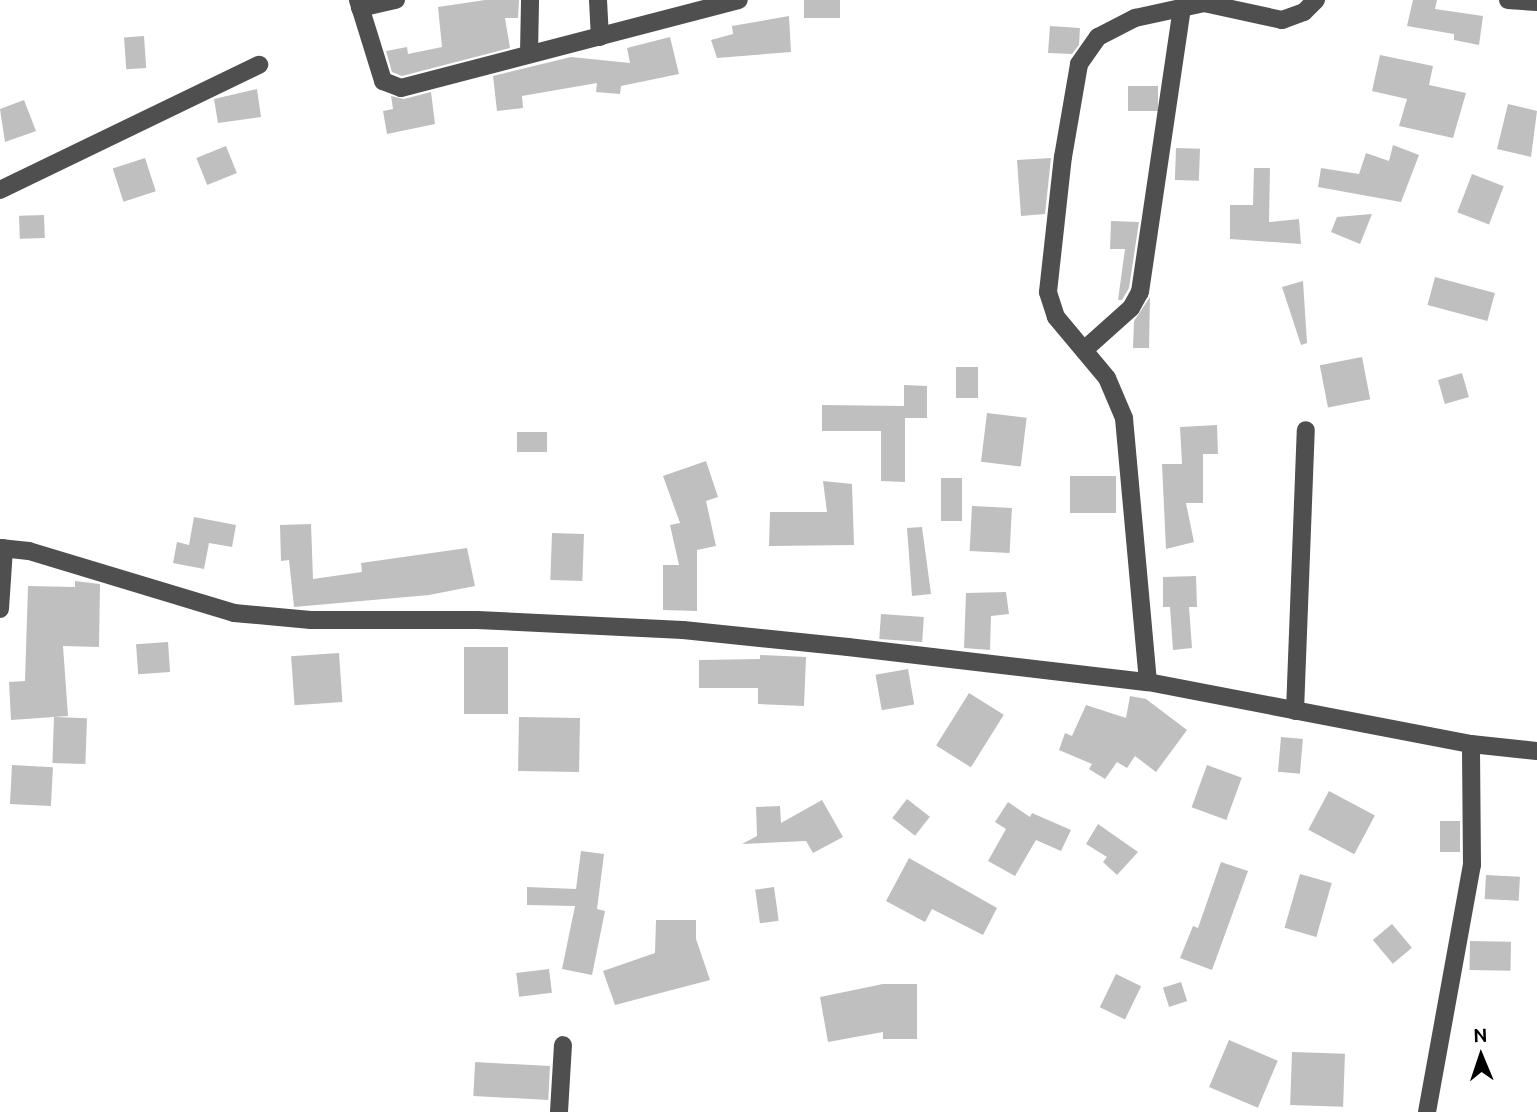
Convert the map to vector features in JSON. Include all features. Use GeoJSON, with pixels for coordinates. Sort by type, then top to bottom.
{"type":"FeatureCollection","features":[{"type":"Feature","properties":{"kind":"street"},"geometry":{"type":"LineString","coordinates":[[396,0],[359,4],[383,81],[393,88],[600,37],[686,7],[739,0]]}},
{"type":"Feature","properties":{"kind":"street"},"geometry":{"type":"LineString","coordinates":[[529,54],[530,0]]}},
{"type":"Feature","properties":{"kind":"street"},"geometry":{"type":"LineString","coordinates":[[598,0],[600,37]]}},
{"type":"Feature","properties":{"kind":"street"},"geometry":{"type":"LineString","coordinates":[[1148,682],[1124,418],[1107,378],[1056,317],[1048,292],[1063,157],[1079,64],[1086,48],[1112,28],[1182,6],[1221,3],[1282,20],[1304,12],[1316,0]]}},
{"type":"Feature","properties":{"kind":"street"},"geometry":{"type":"LineString","coordinates":[[1508,0],[1537,2]]}},
{"type":"Feature","properties":{"kind":"street"},"geometry":{"type":"LineString","coordinates":[[1084,350],[1130,308],[1140,292],[1182,6]]}},
{"type":"Feature","properties":{"kind":"street"},"geometry":{"type":"LineString","coordinates":[[0,190],[259,65]]}},
{"type":"Feature","properties":{"kind":"street"},"geometry":{"type":"LineString","coordinates":[[1295,711],[1306,430]]}},
{"type":"Feature","properties":{"kind":"street"},"geometry":{"type":"LineString","coordinates":[[0,609],[2,548],[29,551],[200,606],[272,618],[683,630],[1148,682],[1471,744],[1537,751]]}},
{"type":"Feature","properties":{"kind":"street"},"geometry":{"type":"LineString","coordinates":[[1427,1112],[1472,865],[1471,744]]}},
{"type":"Feature","properties":{"kind":"street"},"geometry":{"type":"LineString","coordinates":[[559,1112],[563,1045]]}},
{"type":"Feature","properties":{"kind":"building"},"geometry":{"type":"Polygon","coordinates":[[[485,0],[519,0],[518,18],[505,18],[510,48],[402,76],[392,72],[386,51],[407,47],[408,54],[442,47],[438,7],[485,0]]]}},
{"type":"Feature","properties":{"kind":"building"},"geometry":{"type":"Polygon","coordinates":[[[804,0],[840,0],[840,18],[804,18],[804,0]]]}},
{"type":"Feature","properties":{"kind":"building"},"geometry":{"type":"Polygon","coordinates":[[[1413,0],[1437,0],[1435,9],[1483,16],[1479,45],[1454,40],[1454,34],[1407,26],[1413,0]]]}},
{"type":"Feature","properties":{"kind":"building"},"geometry":{"type":"Polygon","coordinates":[[[789,16],[791,52],[717,58],[711,40],[733,34],[732,26],[789,16]]]}},
{"type":"Feature","properties":{"kind":"building"},"geometry":{"type":"Polygon","coordinates":[[[1050,26],[1080,28],[1079,45],[1072,54],[1048,53],[1050,26]]]}},
{"type":"Feature","properties":{"kind":"building"},"geometry":{"type":"Polygon","coordinates":[[[144,36],[146,68],[126,69],[124,37],[144,36]]]}},
{"type":"Feature","properties":{"kind":"building"},"geometry":{"type":"Polygon","coordinates":[[[670,37],[679,74],[621,86],[620,94],[596,92],[597,83],[522,96],[523,108],[497,111],[493,76],[571,57],[630,63],[627,48],[670,37]]]}},
{"type":"Feature","properties":{"kind":"building"},"geometry":{"type":"Polygon","coordinates":[[[1380,55],[1433,66],[1429,85],[1466,93],[1453,138],[1399,126],[1407,99],[1372,91],[1380,55]]]}},
{"type":"Feature","properties":{"kind":"building"},"geometry":{"type":"Polygon","coordinates":[[[1128,86],[1158,86],[1158,111],[1128,111],[1128,86]]]}},
{"type":"Feature","properties":{"kind":"building"},"geometry":{"type":"Polygon","coordinates":[[[257,89],[261,117],[218,123],[214,99],[257,89]]]}},
{"type":"Feature","properties":{"kind":"building"},"geometry":{"type":"Polygon","coordinates":[[[431,92],[435,124],[387,134],[383,111],[393,109],[391,96],[404,99],[431,92]]]}},
{"type":"Feature","properties":{"kind":"building"},"geometry":{"type":"Polygon","coordinates":[[[24,100],[36,131],[5,142],[0,109],[24,100]]]}},
{"type":"Feature","properties":{"kind":"building"},"geometry":{"type":"Polygon","coordinates":[[[1508,104],[1537,111],[1531,157],[1497,149],[1508,104]]]}},
{"type":"Feature","properties":{"kind":"building"},"geometry":{"type":"Polygon","coordinates":[[[1393,145],[1419,155],[1401,202],[1318,187],[1321,168],[1359,174],[1366,153],[1389,161],[1393,145]]]}},
{"type":"Feature","properties":{"kind":"building"},"geometry":{"type":"Polygon","coordinates":[[[226,146],[237,173],[207,185],[196,158],[226,146]]]}},
{"type":"Feature","properties":{"kind":"building"},"geometry":{"type":"Polygon","coordinates":[[[1176,148],[1200,149],[1199,181],[1175,180],[1176,148]]]}},
{"type":"Feature","properties":{"kind":"building"},"geometry":{"type":"Polygon","coordinates":[[[145,158],[156,191],[123,202],[113,169],[145,158]]]}},
{"type":"Feature","properties":{"kind":"building"},"geometry":{"type":"Polygon","coordinates":[[[1051,158],[1045,214],[1021,216],[1017,160],[1051,158]]]}},
{"type":"Feature","properties":{"kind":"building"},"geometry":{"type":"Polygon","coordinates":[[[1254,168],[1270,168],[1269,222],[1299,219],[1301,244],[1230,239],[1230,205],[1253,205],[1254,168]]]}},
{"type":"Feature","properties":{"kind":"building"},"geometry":{"type":"Polygon","coordinates":[[[1472,174],[1504,186],[1489,224],[1457,212],[1472,174]]]}},
{"type":"Feature","properties":{"kind":"building"},"geometry":{"type":"Polygon","coordinates":[[[1372,214],[1360,244],[1331,232],[1337,217],[1372,214]]]}},
{"type":"Feature","properties":{"kind":"building"},"geometry":{"type":"Polygon","coordinates":[[[44,215],[45,238],[20,239],[19,216],[44,215]]]}},
{"type":"Feature","properties":{"kind":"building"},"geometry":{"type":"Polygon","coordinates":[[[1111,221],[1139,222],[1129,288],[1122,300],[1118,300],[1125,249],[1110,249],[1111,221]]]}},
{"type":"Feature","properties":{"kind":"building"},"geometry":{"type":"Polygon","coordinates":[[[1435,277],[1495,293],[1487,321],[1427,305],[1435,277]]]}},
{"type":"Feature","properties":{"kind":"building"},"geometry":{"type":"Polygon","coordinates":[[[1303,281],[1307,343],[1301,345],[1282,287],[1303,281]]]}},
{"type":"Feature","properties":{"kind":"building"},"geometry":{"type":"Polygon","coordinates":[[[1150,297],[1149,348],[1133,348],[1134,321],[1150,297]]]}},
{"type":"Feature","properties":{"kind":"building"},"geometry":{"type":"Polygon","coordinates":[[[1362,357],[1370,399],[1328,407],[1320,365],[1362,357]]]}},
{"type":"Feature","properties":{"kind":"building"},"geometry":{"type":"Polygon","coordinates":[[[956,367],[978,367],[978,398],[956,398],[956,367]]]}},
{"type":"Feature","properties":{"kind":"building"},"geometry":{"type":"Polygon","coordinates":[[[1462,373],[1469,397],[1445,404],[1438,380],[1462,373]]]}},
{"type":"Feature","properties":{"kind":"building"},"geometry":{"type":"Polygon","coordinates":[[[904,385],[927,386],[927,418],[905,418],[905,482],[881,481],[881,431],[822,431],[822,405],[904,406],[904,385]]]}},
{"type":"Feature","properties":{"kind":"building"},"geometry":{"type":"Polygon","coordinates":[[[987,413],[1027,418],[1021,467],[981,462],[987,413]]]}},
{"type":"Feature","properties":{"kind":"building"},"geometry":{"type":"Polygon","coordinates":[[[1217,425],[1218,454],[1203,454],[1203,503],[1186,503],[1194,542],[1166,549],[1162,464],[1182,464],[1180,427],[1217,425]]]}},
{"type":"Feature","properties":{"kind":"building"},"geometry":{"type":"Polygon","coordinates":[[[517,432],[547,432],[547,452],[517,452],[517,432]]]}},
{"type":"Feature","properties":{"kind":"building"},"geometry":{"type":"Polygon","coordinates":[[[706,461],[718,497],[706,501],[716,546],[697,550],[697,611],[663,610],[663,565],[679,565],[670,525],[680,523],[663,476],[706,461]]]}},
{"type":"Feature","properties":{"kind":"building"},"geometry":{"type":"Polygon","coordinates":[[[1070,476],[1116,476],[1116,513],[1070,513],[1070,476]]]}},
{"type":"Feature","properties":{"kind":"building"},"geometry":{"type":"Polygon","coordinates":[[[941,478],[962,478],[962,521],[941,521],[941,478]]]}},
{"type":"Feature","properties":{"kind":"building"},"geometry":{"type":"Polygon","coordinates":[[[823,481],[852,484],[854,545],[769,546],[770,512],[827,512],[823,481]]]}},
{"type":"Feature","properties":{"kind":"building"},"geometry":{"type":"Polygon","coordinates":[[[972,506],[1012,508],[1010,553],[970,551],[972,506]]]}},
{"type":"Feature","properties":{"kind":"building"},"geometry":{"type":"Polygon","coordinates":[[[194,517],[236,525],[232,547],[209,543],[204,569],[173,563],[177,542],[189,545],[194,517]]]}},
{"type":"Feature","properties":{"kind":"building"},"geometry":{"type":"Polygon","coordinates":[[[311,524],[313,579],[362,572],[361,563],[467,548],[475,586],[429,595],[294,607],[289,560],[281,561],[280,525],[311,524]]]}},
{"type":"Feature","properties":{"kind":"building"},"geometry":{"type":"Polygon","coordinates":[[[922,527],[931,594],[912,596],[907,528],[922,527]]]}},
{"type":"Feature","properties":{"kind":"building"},"geometry":{"type":"Polygon","coordinates":[[[552,533],[584,534],[582,581],[550,580],[552,533]]]}},
{"type":"Feature","properties":{"kind":"building"},"geometry":{"type":"Polygon","coordinates":[[[1196,576],[1197,607],[1189,607],[1192,648],[1173,650],[1170,607],[1163,607],[1163,577],[1196,576]]]}},
{"type":"Feature","properties":{"kind":"building"},"geometry":{"type":"Polygon","coordinates":[[[75,581],[100,584],[99,647],[63,646],[68,716],[11,720],[9,682],[25,681],[28,586],[75,587],[75,581]]]}},
{"type":"Feature","properties":{"kind":"building"},"geometry":{"type":"Polygon","coordinates":[[[1006,592],[1009,614],[991,616],[990,650],[964,648],[966,593],[1006,592]]]}},
{"type":"Feature","properties":{"kind":"building"},"geometry":{"type":"Polygon","coordinates":[[[881,614],[924,617],[922,642],[879,639],[881,614]]]}},
{"type":"Feature","properties":{"kind":"building"},"geometry":{"type":"Polygon","coordinates":[[[168,642],[170,672],[138,674],[136,644],[168,642]]]}},
{"type":"Feature","properties":{"kind":"building"},"geometry":{"type":"Polygon","coordinates":[[[464,647],[508,647],[508,714],[464,714],[464,647]]]}},
{"type":"Feature","properties":{"kind":"building"},"geometry":{"type":"Polygon","coordinates":[[[339,653],[342,702],[295,705],[291,656],[339,653]]]}},
{"type":"Feature","properties":{"kind":"building"},"geometry":{"type":"Polygon","coordinates":[[[760,655],[806,657],[804,706],[758,704],[758,688],[699,688],[699,660],[760,659],[760,655]]]}},
{"type":"Feature","properties":{"kind":"building"},"geometry":{"type":"Polygon","coordinates":[[[908,669],[914,704],[882,710],[876,675],[908,669]]]}},
{"type":"Feature","properties":{"kind":"building"},"geometry":{"type":"Polygon","coordinates":[[[969,693],[1004,715],[971,767],[936,746],[969,693]]]}},
{"type":"Feature","properties":{"kind":"building"},"geometry":{"type":"Polygon","coordinates":[[[1130,696],[1146,699],[1187,730],[1156,772],[1135,756],[1127,768],[1117,762],[1105,779],[1089,769],[1092,764],[1059,750],[1065,733],[1072,736],[1086,705],[1126,718],[1130,696]]]}},
{"type":"Feature","properties":{"kind":"building"},"geometry":{"type":"Polygon","coordinates":[[[54,717],[87,718],[85,764],[52,763],[54,717]]]}},
{"type":"Feature","properties":{"kind":"building"},"geometry":{"type":"Polygon","coordinates":[[[519,717],[580,718],[579,772],[518,771],[519,717]]]}},
{"type":"Feature","properties":{"kind":"building"},"geometry":{"type":"Polygon","coordinates":[[[1281,737],[1303,739],[1300,774],[1278,772],[1281,737]]]}},
{"type":"Feature","properties":{"kind":"building"},"geometry":{"type":"Polygon","coordinates":[[[12,765],[53,767],[51,806],[10,804],[12,765]]]}},
{"type":"Feature","properties":{"kind":"building"},"geometry":{"type":"Polygon","coordinates":[[[1207,765],[1242,778],[1226,820],[1192,807],[1207,765]]]}},
{"type":"Feature","properties":{"kind":"building"},"geometry":{"type":"Polygon","coordinates":[[[1329,791],[1375,815],[1354,854],[1308,830],[1329,791]]]}},
{"type":"Feature","properties":{"kind":"building"},"geometry":{"type":"Polygon","coordinates":[[[907,799],[930,817],[915,836],[892,818],[907,799]]]}},
{"type":"Feature","properties":{"kind":"building"},"geometry":{"type":"Polygon","coordinates":[[[822,800],[843,837],[813,853],[806,841],[742,844],[757,836],[756,807],[780,806],[781,823],[822,800]]]}},
{"type":"Feature","properties":{"kind":"building"},"geometry":{"type":"Polygon","coordinates":[[[1008,802],[1030,817],[1032,813],[1071,830],[1061,851],[1036,840],[1015,876],[988,861],[1006,829],[995,822],[1008,802]]]}},
{"type":"Feature","properties":{"kind":"building"},"geometry":{"type":"Polygon","coordinates":[[[1440,821],[1460,821],[1460,852],[1440,852],[1440,821]]]}},
{"type":"Feature","properties":{"kind":"building"},"geometry":{"type":"Polygon","coordinates":[[[1098,824],[1138,852],[1117,875],[1103,862],[1107,857],[1086,844],[1098,824]]]}},
{"type":"Feature","properties":{"kind":"building"},"geometry":{"type":"Polygon","coordinates":[[[581,851],[604,854],[597,909],[605,911],[592,975],[562,969],[575,906],[527,905],[527,887],[576,889],[581,851]]]}},
{"type":"Feature","properties":{"kind":"building"},"geometry":{"type":"Polygon","coordinates":[[[909,858],[997,908],[983,935],[932,909],[925,922],[886,901],[909,858]]]}},
{"type":"Feature","properties":{"kind":"building"},"geometry":{"type":"Polygon","coordinates":[[[1221,862],[1248,871],[1212,970],[1180,958],[1193,926],[1198,928],[1221,862]]]}},
{"type":"Feature","properties":{"kind":"building"},"geometry":{"type":"Polygon","coordinates":[[[1300,874],[1332,883],[1316,937],[1285,928],[1300,874]]]}},
{"type":"Feature","properties":{"kind":"building"},"geometry":{"type":"Polygon","coordinates":[[[1486,875],[1520,877],[1519,901],[1485,899],[1486,875]]]}},
{"type":"Feature","properties":{"kind":"building"},"geometry":{"type":"Polygon","coordinates":[[[774,887],[779,921],[760,923],[755,890],[774,887]]]}},
{"type":"Feature","properties":{"kind":"building"},"geometry":{"type":"Polygon","coordinates":[[[656,920],[696,920],[696,939],[710,980],[615,1005],[603,971],[655,953],[656,920]]]}},
{"type":"Feature","properties":{"kind":"building"},"geometry":{"type":"Polygon","coordinates":[[[1392,924],[1412,948],[1393,964],[1373,940],[1392,924]]]}},
{"type":"Feature","properties":{"kind":"building"},"geometry":{"type":"Polygon","coordinates":[[[1470,941],[1511,942],[1510,971],[1469,970],[1470,941]]]}},
{"type":"Feature","properties":{"kind":"building"},"geometry":{"type":"Polygon","coordinates":[[[549,969],[552,993],[519,997],[516,973],[549,969]]]}},
{"type":"Feature","properties":{"kind":"building"},"geometry":{"type":"Polygon","coordinates":[[[1116,974],[1141,986],[1125,1020],[1100,1007],[1116,974]]]}},
{"type":"Feature","properties":{"kind":"building"},"geometry":{"type":"Polygon","coordinates":[[[1181,982],[1187,1001],[1169,1007],[1163,988],[1181,982]]]}},
{"type":"Feature","properties":{"kind":"building"},"geometry":{"type":"Polygon","coordinates":[[[883,984],[917,984],[917,1039],[883,1039],[883,1032],[828,1042],[820,997],[883,984]]]}},
{"type":"Feature","properties":{"kind":"building"},"geometry":{"type":"Polygon","coordinates":[[[1229,1040],[1278,1061],[1258,1108],[1209,1087],[1229,1040]]]}},
{"type":"Feature","properties":{"kind":"building"},"geometry":{"type":"Polygon","coordinates":[[[1292,1052],[1345,1054],[1343,1107],[1290,1105],[1292,1052]]]}},
{"type":"Feature","properties":{"kind":"building"},"geometry":{"type":"Polygon","coordinates":[[[475,1062],[550,1066],[548,1100],[473,1096],[475,1062]]]}}]}
